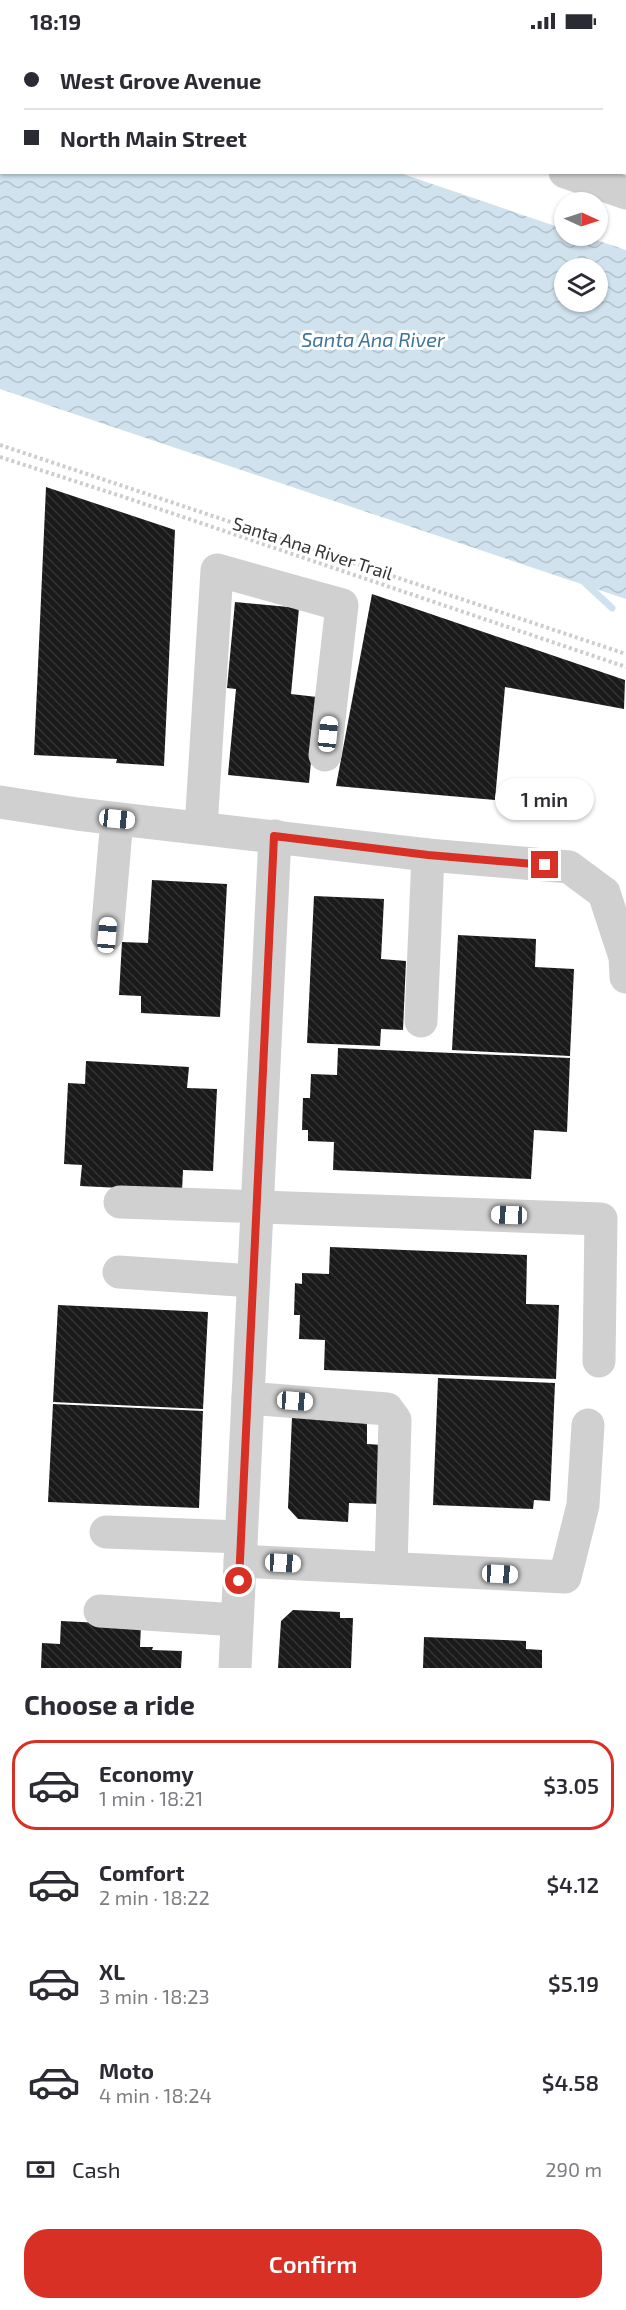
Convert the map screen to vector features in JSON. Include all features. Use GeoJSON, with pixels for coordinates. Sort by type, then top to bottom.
{"type":"FeatureCollection","features":[{"type":"Feature","properties":{"kind":"street"},"geometry":{"type":"LineString","coordinates":[[571,174],[626,193]]}},
{"type":"Feature","properties":{"kind":"street"},"geometry":{"type":"LineString","coordinates":[[201,828],[217,570],[342,605],[325,755]]}},
{"type":"Feature","properties":{"kind":"street"},"geometry":{"type":"LineString","coordinates":[[0,802],[117,819],[428,855],[569,867],[615,894],[626,977]]}},
{"type":"Feature","properties":{"kind":"street"},"geometry":{"type":"LineString","coordinates":[[107,935],[117,819]]}},
{"type":"Feature","properties":{"kind":"street"},"geometry":{"type":"LineString","coordinates":[[235,1668],[274,836]]}},
{"type":"Feature","properties":{"kind":"street"},"geometry":{"type":"LineString","coordinates":[[421,1021],[428,855]]}},
{"type":"Feature","properties":{"kind":"street"},"geometry":{"type":"LineString","coordinates":[[120,1202],[601,1219],[599,1361]]}},
{"type":"Feature","properties":{"kind":"street"},"geometry":{"type":"LineString","coordinates":[[119,1272],[253,1281]]}},
{"type":"Feature","properties":{"kind":"street"},"geometry":{"type":"LineString","coordinates":[[248,1398],[387,1409],[395,1419],[391,1568]]}},
{"type":"Feature","properties":{"kind":"street"},"geometry":{"type":"LineString","coordinates":[[106,1532],[391,1568],[565,1577],[584,1505],[588,1425]]}},
{"type":"Feature","properties":{"kind":"street"},"geometry":{"type":"LineString","coordinates":[[100,1611],[237,1620]]}},
{"type":"Feature","properties":{"kind":"path","name":"Santa Ana River Trail"},"geometry":{"type":"LineString","coordinates":[[0,445],[626,654]]}},
{"type":"Feature","properties":{"kind":"path"},"geometry":{"type":"LineString","coordinates":[[0,457],[626,667]]}},
{"type":"Feature","properties":{"kind":"water","name":"Santa Ana River"},"geometry":{"type":"Polygon","coordinates":[[[0,174],[403,174],[554,226],[554,246],[608,246],[608,244],[626,250],[626,599],[0,389],[0,174]]]}},
{"type":"Feature","properties":{"kind":"building"},"geometry":{"type":"Polygon","coordinates":[[[46,487],[175,530],[164,766],[116,763],[117,759],[34,755],[46,487]]]}},
{"type":"Feature","properties":{"kind":"building"},"geometry":{"type":"Polygon","coordinates":[[[372,594],[625,680],[624,709],[505,687],[495,800],[336,786],[372,594]]]}},
{"type":"Feature","properties":{"kind":"building"},"geometry":{"type":"Polygon","coordinates":[[[235,602],[299,608],[291,694],[317,697],[309,783],[228,775],[236,689],[227,688],[235,602]]]}},
{"type":"Feature","properties":{"kind":"building"},"geometry":{"type":"Polygon","coordinates":[[[152,880],[227,884],[220,1017],[141,1013],[141,996],[119,995],[122,942],[148,943],[152,880]]]}},
{"type":"Feature","properties":{"kind":"building"},"geometry":{"type":"Polygon","coordinates":[[[314,896],[384,899],[381,959],[406,961],[403,1030],[381,1029],[380,1046],[307,1043],[314,896]]]}},
{"type":"Feature","properties":{"kind":"building"},"geometry":{"type":"Polygon","coordinates":[[[458,935],[536,939],[535,967],[574,969],[570,1056],[452,1050],[458,935]]]}},
{"type":"Feature","properties":{"kind":"building"},"geometry":{"type":"Polygon","coordinates":[[[338,1048],[570,1058],[567,1132],[534,1130],[531,1179],[333,1170],[334,1142],[308,1141],[308,1130],[302,1130],[303,1098],[310,1098],[311,1074],[337,1075],[338,1048]]]}},
{"type":"Feature","properties":{"kind":"building"},"geometry":{"type":"Polygon","coordinates":[[[86,1061],[189,1067],[187,1088],[217,1089],[213,1171],[183,1170],[182,1191],[80,1186],[82,1165],[64,1164],[68,1083],[85,1084],[86,1061]]]}},
{"type":"Feature","properties":{"kind":"building"},"geometry":{"type":"Polygon","coordinates":[[[330,1247],[527,1255],[526,1304],[559,1305],[556,1379],[324,1370],[325,1340],[299,1339],[300,1315],[294,1315],[295,1283],[302,1284],[302,1273],[329,1274],[330,1247]]]}},
{"type":"Feature","properties":{"kind":"building"},"geometry":{"type":"Polygon","coordinates":[[[58,1305],[208,1312],[203,1409],[53,1402],[58,1305]]]}},
{"type":"Feature","properties":{"kind":"building"},"geometry":{"type":"Polygon","coordinates":[[[438,1378],[555,1383],[550,1501],[534,1500],[533,1509],[433,1505],[438,1378]]]}},
{"type":"Feature","properties":{"kind":"building"},"geometry":{"type":"Polygon","coordinates":[[[53,1404],[203,1411],[199,1508],[48,1502],[53,1404]]]}},
{"type":"Feature","properties":{"kind":"building"},"geometry":{"type":"Polygon","coordinates":[[[292,1417],[367,1421],[367,1444],[383,1445],[380,1504],[349,1503],[348,1522],[298,1519],[288,1508],[292,1417]]]}},
{"type":"Feature","properties":{"kind":"building"},"geometry":{"type":"Polygon","coordinates":[[[293,1610],[340,1612],[340,1618],[353,1618],[351,1668],[278,1668],[281,1621],[293,1610]]]}},
{"type":"Feature","properties":{"kind":"building"},"geometry":{"type":"Polygon","coordinates":[[[61,1621],[141,1625],[140,1647],[153,1647],[152,1650],[182,1651],[181,1668],[41,1668],[42,1643],[60,1644],[61,1621]]]}},
{"type":"Feature","properties":{"kind":"building"},"geometry":{"type":"Polygon","coordinates":[[[424,1637],[526,1641],[526,1649],[542,1650],[542,1668],[423,1668],[424,1637]]]}},
{"type":"Feature","properties":{"kind":"waterway"},"geometry":{"type":"LineString","coordinates":[[583,581],[612,608]]}},
{"type":"Feature","properties":{"kind":"route"},"geometry":{"type":"LineString","coordinates":[[239,1581],[274,836],[428,855],[545,865]]}}]}
